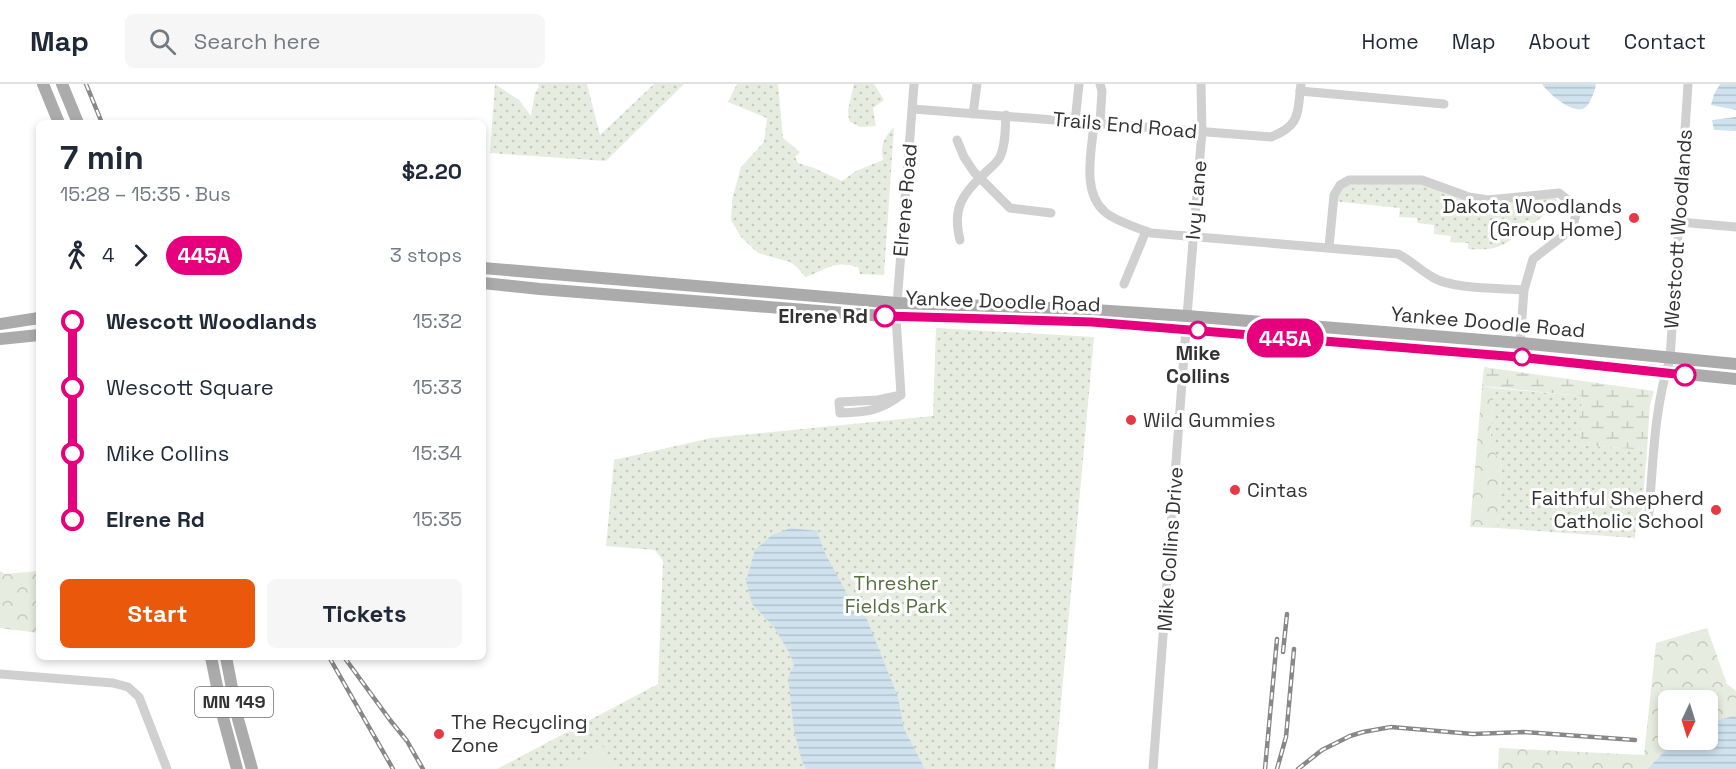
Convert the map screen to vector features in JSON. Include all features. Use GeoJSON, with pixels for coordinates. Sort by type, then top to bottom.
{"type":"FeatureCollection","features":[{"type":"Feature","properties":{"kind":"main road"},"geometry":{"type":"LineString","coordinates":[[43,84],[58,120]]}},
{"type":"Feature","properties":{"kind":"main road"},"geometry":{"type":"LineString","coordinates":[[62,84],[77,120]]}},
{"type":"Feature","properties":{"kind":"main road","name":"Yankee Doodle Road"},"geometry":{"type":"LineString","coordinates":[[486,268],[897,303],[1079,309],[1187,316],[1520,343],[1736,364]]}},
{"type":"Feature","properties":{"kind":"main road"},"geometry":{"type":"LineString","coordinates":[[486,274],[576,281],[580,277]]}},
{"type":"Feature","properties":{"kind":"main road","name":"Yankee Doodle Road"},"geometry":{"type":"LineString","coordinates":[[486,283],[896,317],[1092,322],[1186,329],[1518,357],[1665,374],[1736,379]]}},
{"type":"Feature","properties":{"kind":"main road"},"geometry":{"type":"LineString","coordinates":[[1092,322],[1121,320],[1175,322],[1187,316]]}},
{"type":"Feature","properties":{"kind":"main road"},"geometry":{"type":"LineString","coordinates":[[0,324],[36,318]]}},
{"type":"Feature","properties":{"kind":"main road"},"geometry":{"type":"LineString","coordinates":[[1186,329],[1202,324],[1313,327]]}},
{"type":"Feature","properties":{"kind":"main road"},"geometry":{"type":"LineString","coordinates":[[0,339],[36,335]]}},
{"type":"Feature","properties":{"kind":"main road","name":"MN 149"},"geometry":{"type":"LineString","coordinates":[[212,660],[237,769]]}},
{"type":"Feature","properties":{"kind":"main road","name":"MN 149"},"geometry":{"type":"LineString","coordinates":[[227,660],[238,719],[252,769]]}},
{"type":"Feature","properties":{"kind":"street","name":"Elrene Road"},"geometry":{"type":"LineString","coordinates":[[901,395],[896,317],[914,84]]}},
{"type":"Feature","properties":{"kind":"street"},"geometry":{"type":"LineString","coordinates":[[973,114],[977,84]]}},
{"type":"Feature","properties":{"kind":"street"},"geometry":{"type":"LineString","coordinates":[[1075,122],[1079,84]]}},
{"type":"Feature","properties":{"kind":"street"},"geometry":{"type":"LineString","coordinates":[[1100,84],[1102,91],[1090,172],[1093,196],[1105,212],[1146,231],[1398,254],[1411,260],[1433,278],[1447,284],[1524,290]]}},
{"type":"Feature","properties":{"kind":"street","name":"Ivy Lane"},"geometry":{"type":"LineString","coordinates":[[1187,316],[1202,131],[1201,84]]}},
{"type":"Feature","properties":{"kind":"street","name":"Westcott Woodlands"},"geometry":{"type":"LineString","coordinates":[[1648,524],[1655,440],[1665,374],[1670,359],[1688,84]]}},
{"type":"Feature","properties":{"kind":"street","name":"Trails End Road"},"geometry":{"type":"LineString","coordinates":[[913,109],[1271,137],[1285,131],[1295,121],[1299,108],[1300,87]]}},
{"type":"Feature","properties":{"kind":"street"},"geometry":{"type":"LineString","coordinates":[[1300,87],[1444,104]]}},
{"type":"Feature","properties":{"kind":"street"},"geometry":{"type":"LineString","coordinates":[[960,240],[957,227],[958,209],[963,195],[999,158],[1004,144],[1006,115]]}},
{"type":"Feature","properties":{"kind":"street"},"geometry":{"type":"LineString","coordinates":[[957,140],[964,157],[980,178],[1010,208],[1051,213]]}},
{"type":"Feature","properties":{"kind":"street"},"geometry":{"type":"LineString","coordinates":[[1329,247],[1334,195],[1340,185],[1349,180],[1422,180],[1488,200],[1559,193],[1573,204],[1576,213],[1574,223],[1568,232],[1533,259],[1524,290],[1520,343]]}},
{"type":"Feature","properties":{"kind":"street"},"geometry":{"type":"LineString","coordinates":[[1679,222],[1736,227]]}},
{"type":"Feature","properties":{"kind":"street"},"geometry":{"type":"LineString","coordinates":[[1124,284],[1146,231]]}},
{"type":"Feature","properties":{"kind":"street","name":"Mike Collins Drive"},"geometry":{"type":"LineString","coordinates":[[1153,769],[1186,329]]}},
{"type":"Feature","properties":{"kind":"street"},"geometry":{"type":"LineString","coordinates":[[901,395],[886,406],[860,412],[840,413],[839,402],[878,400],[901,395]]}},
{"type":"Feature","properties":{"kind":"street"},"geometry":{"type":"LineString","coordinates":[[0,675],[113,683],[128,687],[142,703],[167,769]]}},
{"type":"Feature","properties":{"kind":"green space"},"geometry":{"type":"Polygon","coordinates":[[[495,84],[519,100],[531,116],[538,84],[587,84],[600,135],[654,84],[684,84],[606,161],[490,153],[495,84]]]}},
{"type":"Feature","properties":{"kind":"green space"},"geometry":{"type":"Polygon","coordinates":[[[737,84],[778,84],[783,138],[800,152],[795,157],[798,163],[842,181],[856,171],[883,160],[884,142],[894,127],[884,275],[860,274],[858,267],[842,264],[805,277],[790,262],[758,253],[741,237],[731,220],[732,200],[741,167],[764,142],[767,118],[728,102],[737,84]]]}},
{"type":"Feature","properties":{"kind":"green space"},"geometry":{"type":"Polygon","coordinates":[[[854,84],[874,84],[884,100],[873,108],[876,126],[860,127],[849,121],[848,110],[854,84]]]}},
{"type":"Feature","properties":{"kind":"green space"},"geometry":{"type":"Polygon","coordinates":[[[1422,180],[1469,196],[1553,194],[1557,200],[1542,211],[1545,214],[1532,225],[1528,220],[1514,231],[1517,235],[1511,240],[1494,248],[1482,249],[1468,249],[1468,243],[1450,242],[1451,236],[1434,234],[1434,225],[1417,223],[1417,218],[1399,217],[1400,208],[1333,201],[1340,185],[1422,180]]]}},
{"type":"Feature","properties":{"kind":"green space","name":"Thresher Fields Park"},"geometry":{"type":"Polygon","coordinates":[[[936,328],[1094,337],[1055,769],[497,769],[658,684],[663,561],[655,550],[606,546],[614,460],[711,438],[933,416],[936,328]]]}},
{"type":"Feature","properties":{"kind":"green space"},"geometry":{"type":"Polygon","coordinates":[[[1484,367],[1654,391],[1650,405],[1647,450],[1580,445],[1582,396],[1482,386],[1484,367]]]}},
{"type":"Feature","properties":{"kind":"green space"},"geometry":{"type":"Polygon","coordinates":[[[1482,386],[1494,388],[1490,443],[1502,466],[1497,528],[1470,527],[1482,386]]]}},
{"type":"Feature","properties":{"kind":"green space"},"geometry":{"type":"Polygon","coordinates":[[[1494,388],[1582,396],[1580,445],[1647,450],[1642,510],[1636,516],[1635,538],[1497,528],[1502,466],[1490,443],[1494,388]]]}},
{"type":"Feature","properties":{"kind":"green space"},"geometry":{"type":"Polygon","coordinates":[[[0,571],[5,574],[36,571],[36,633],[0,628],[0,571]]]}},
{"type":"Feature","properties":{"kind":"green space"},"geometry":{"type":"Polygon","coordinates":[[[1707,628],[1727,684],[1736,691],[1736,717],[1718,720],[1718,690],[1658,690],[1658,750],[1666,750],[1647,769],[1498,769],[1499,748],[1644,755],[1656,643],[1707,628]]]}},
{"type":"Feature","properties":{"kind":"green space"},"geometry":{"type":"Polygon","coordinates":[[[603,746],[615,769],[563,769],[603,746]]]}},
{"type":"Feature","properties":{"kind":"water"},"geometry":{"type":"Polygon","coordinates":[[[1542,84],[1596,85],[1585,108],[1577,109],[1560,101],[1542,84]]]}},
{"type":"Feature","properties":{"kind":"water"},"geometry":{"type":"Polygon","coordinates":[[[1720,84],[1736,84],[1736,110],[1711,105],[1720,84]]]}},
{"type":"Feature","properties":{"kind":"water"},"geometry":{"type":"Polygon","coordinates":[[[1736,117],[1736,131],[1714,130],[1712,120],[1736,117]]]}},
{"type":"Feature","properties":{"kind":"water"},"geometry":{"type":"Polygon","coordinates":[[[791,528],[817,531],[825,553],[851,601],[864,612],[898,697],[904,729],[925,769],[806,769],[794,731],[788,677],[794,665],[774,627],[752,604],[746,581],[755,550],[772,535],[791,528]]]}},
{"type":"Feature","properties":{"kind":"water"},"geometry":{"type":"Polygon","coordinates":[[[1736,717],[1736,769],[1647,769],[1666,750],[1718,750],[1718,720],[1736,717]]]}},
{"type":"Feature","properties":{"kind":"railway"},"geometry":{"type":"LineString","coordinates":[[86,84],[101,120]]}},
{"type":"Feature","properties":{"kind":"railway"},"geometry":{"type":"LineString","coordinates":[[1283,652],[1287,614]]}},
{"type":"Feature","properties":{"kind":"railway"},"geometry":{"type":"LineString","coordinates":[[1265,769],[1277,639]]}},
{"type":"Feature","properties":{"kind":"railway"},"geometry":{"type":"LineString","coordinates":[[1277,769],[1286,737],[1294,649]]}},
{"type":"Feature","properties":{"kind":"railway"},"geometry":{"type":"LineString","coordinates":[[331,660],[393,769]]}},
{"type":"Feature","properties":{"kind":"railway"},"geometry":{"type":"LineString","coordinates":[[346,660],[407,741],[423,769]]}},
{"type":"Feature","properties":{"kind":"railway"},"geometry":{"type":"LineString","coordinates":[[1298,769],[1322,750],[1350,736],[1391,727],[1473,734],[1524,732],[1635,740]]}},
{"type":"Feature","properties":{"kind":"bus line","name":"445A"},"geometry":{"type":"LineString","coordinates":[[885,316],[1092,322],[1518,357],[1685,375]]}},
{"type":"Feature","properties":{"kind":"place","name":"Dakota Woodlands (Group Home)"},"geometry":{"type":"Point","coordinates":[1634,218]}},
{"type":"Feature","properties":{"kind":"place","name":"Elrene Rd"},"geometry":{"type":"Point","coordinates":[885,316]}},
{"type":"Feature","properties":{"kind":"place","name":"Mike Collins"},"geometry":{"type":"Point","coordinates":[1198,330]}},
{"type":"Feature","properties":{"kind":"place","name":"Wild Gummies"},"geometry":{"type":"Point","coordinates":[1131,420]}},
{"type":"Feature","properties":{"kind":"place","name":"Cintas"},"geometry":{"type":"Point","coordinates":[1235,490]}},
{"type":"Feature","properties":{"kind":"place","name":"Faithful Shepherd Catholic School"},"geometry":{"type":"Point","coordinates":[1716,510]}},
{"type":"Feature","properties":{"kind":"place","name":"The Recycling Zone"},"geometry":{"type":"Point","coordinates":[439,734]}}]}
